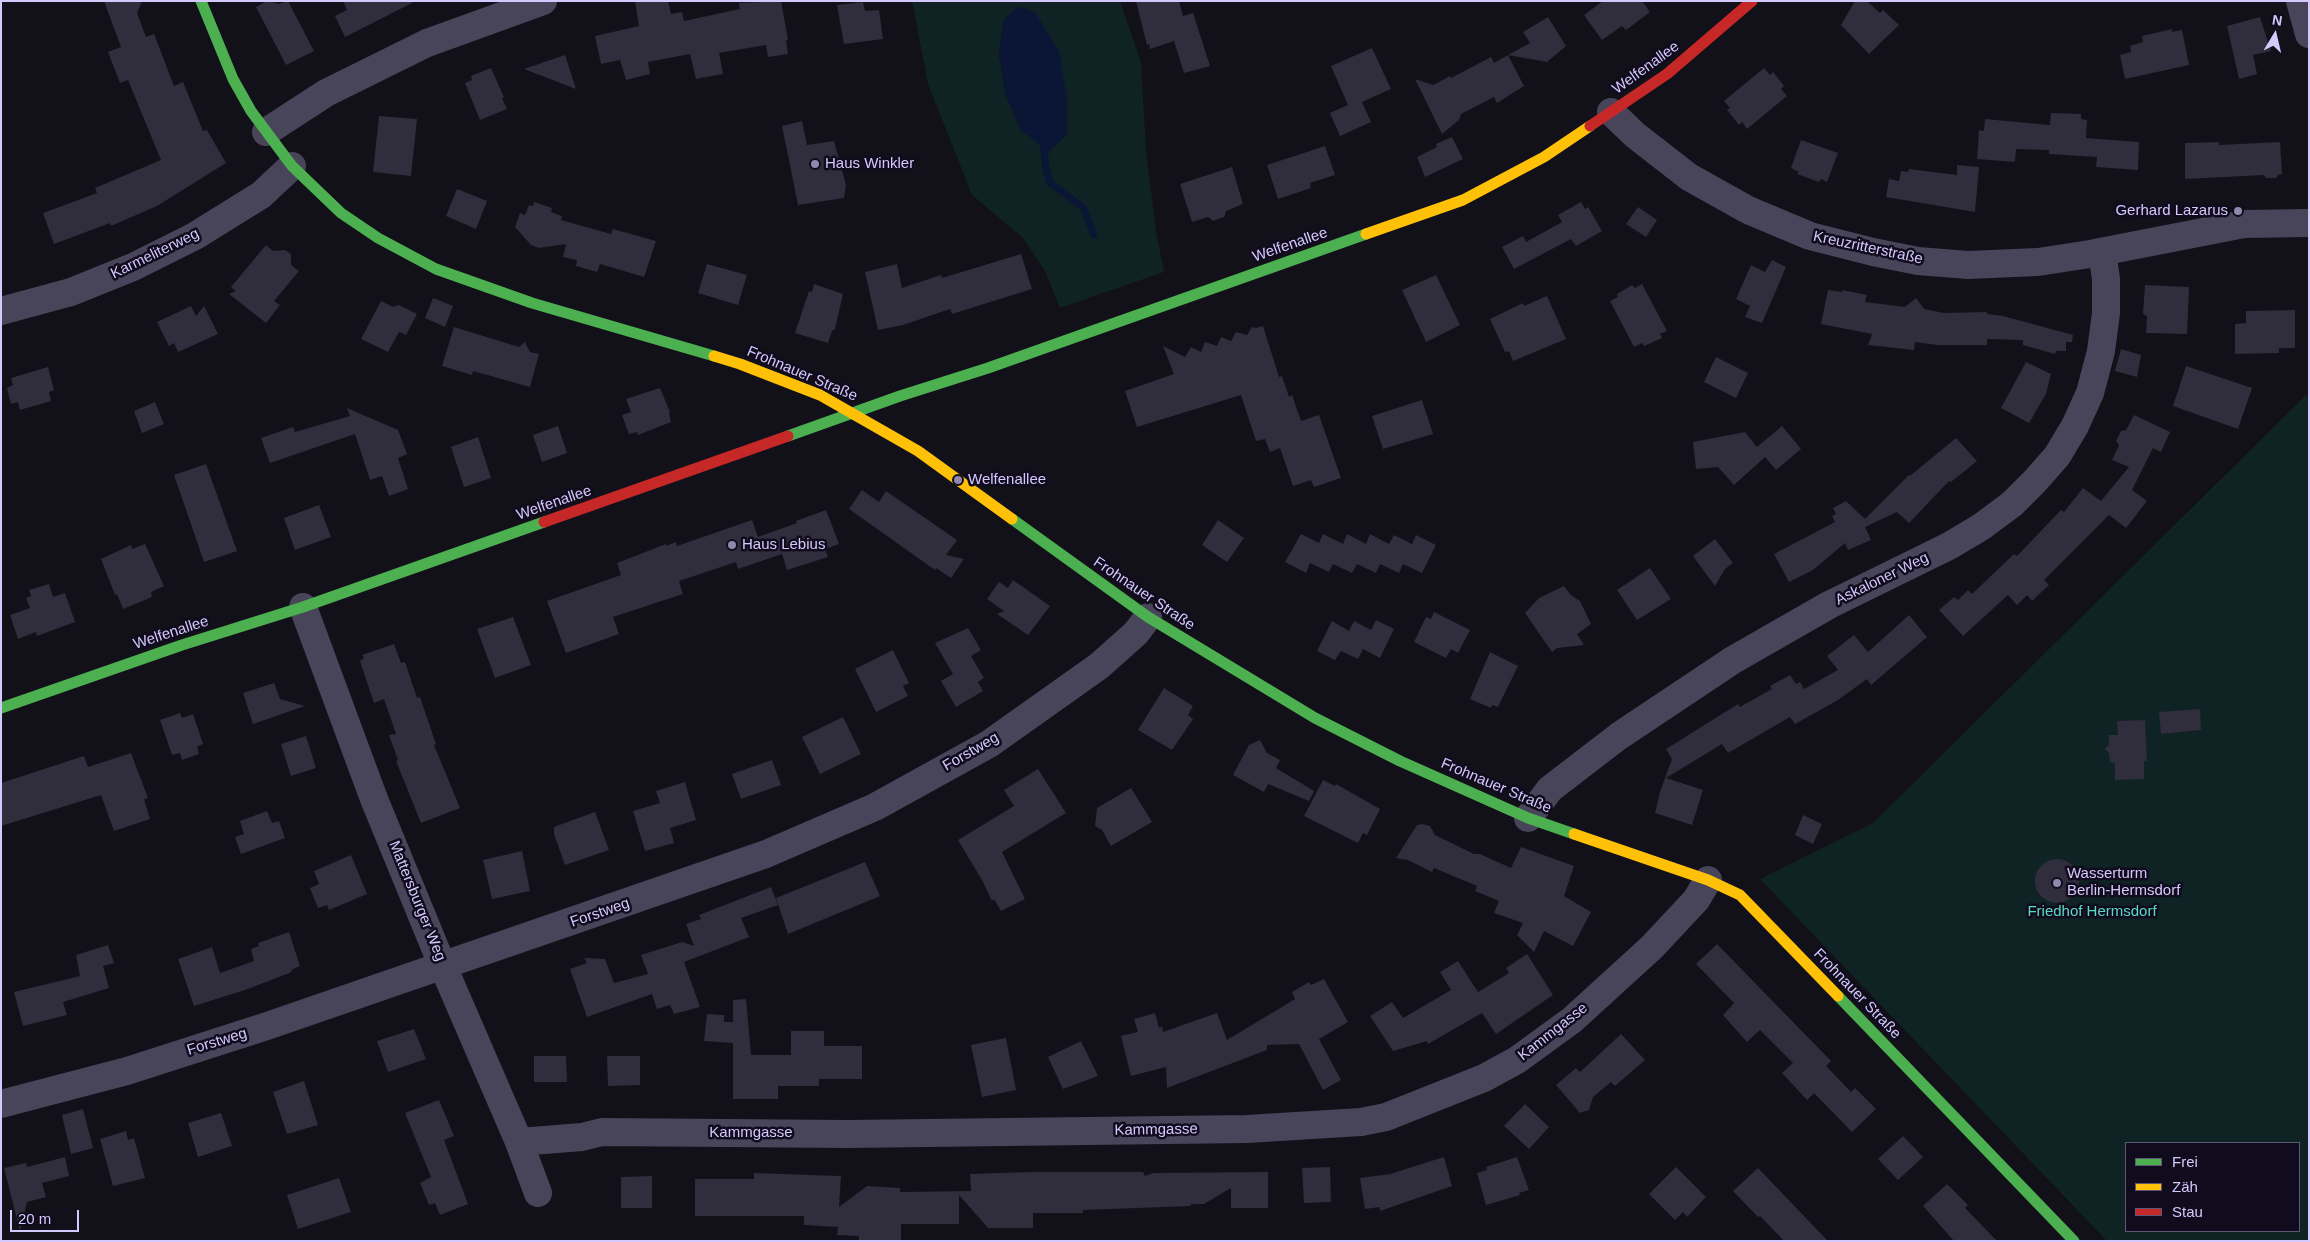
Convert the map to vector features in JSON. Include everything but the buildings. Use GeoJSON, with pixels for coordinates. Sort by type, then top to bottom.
{"type":"FeatureCollection","features":[{"type":"Feature","properties":{"kind":"street","name":"Frohnauer Straße"},"geometry":{"type":"LineString","coordinates":[[201,1],[233,79],[251,111],[266,132],[292,166],[341,213],[378,238],[436,269],[532,303],[740,364],[820,395],[855,413],[918,451],[1148,617],[1315,718],[1400,761],[1528,818],[1708,880],[1740,895],[2074,1241]]}},
{"type":"Feature","properties":{"kind":"street"},"geometry":{"type":"LineString","coordinates":[[266,132],[326,93],[427,43],[543,1]]}},
{"type":"Feature","properties":{"kind":"street","name":"Welfenallee"},"geometry":{"type":"LineString","coordinates":[[1,708],[182,645],[303,607],[900,396],[988,368],[1464,200],[1544,157],[1667,74],[1752,1]]}},
{"type":"Feature","properties":{"kind":"street"},"geometry":{"type":"LineString","coordinates":[[2300,1],[2309,34]]}},
{"type":"Feature","properties":{"kind":"street","name":"Kreuzritterstraße"},"geometry":{"type":"LineString","coordinates":[[1611,112],[1636,135],[1689,177],[1748,210],[1810,236],[1891,256],[1968,264],[2038,262],[2102,252],[2244,224],[2309,223]]}},
{"type":"Feature","properties":{"kind":"street","name":"Karmeliterweg"},"geometry":{"type":"LineString","coordinates":[[1,311],[71,292],[142,263],[195,236],[261,195],[292,166]]}},
{"type":"Feature","properties":{"kind":"street","name":"Askaloner Weg"},"geometry":{"type":"LineString","coordinates":[[1528,818],[1550,789],[1619,736],[1732,660],[1829,605],[1957,542],[2012,504],[2035,481],[2062,449],[2075,426],[2090,392],[2101,351],[2106,313],[2106,279],[2102,252]]}},
{"type":"Feature","properties":{"kind":"street","name":"Mattersburger Weg"},"geometry":{"type":"LineString","coordinates":[[303,607],[374,798],[519,1142],[538,1193]]}},
{"type":"Feature","properties":{"kind":"street","name":"Forstweg"},"geometry":{"type":"LineString","coordinates":[[1,1104],[127,1071],[267,1026],[444,967],[766,854],[875,807],[997,738],[1099,666],[1136,633],[1148,617]]}},
{"type":"Feature","properties":{"kind":"street","name":"Kammgasse"},"geometry":{"type":"LineString","coordinates":[[519,1142],[532,1139],[582,1137],[602,1132],[848,1134],[1247,1129],[1361,1122],[1386,1118],[1484,1078],[1517,1060],[1572,1020],[1652,947],[1696,900],[1708,880]]}},
{"type":"Feature","properties":{"kind":"green space"},"geometry":{"type":"Polygon","coordinates":[[[912,1],[1120,1],[1141,62],[1146,150],[1156,231],[1164,272],[1060,308],[1045,271],[1023,238],[972,195],[928,84],[912,1]],[[1004,20],[999,54],[1006,95],[1021,130],[1049,151],[1004,20]]]}},
{"type":"Feature","properties":{"kind":"green space","name":"Friedhof Hermsdorf"},"geometry":{"type":"Polygon","coordinates":[[[2306,395],[2309,396],[2309,1241],[2107,1241],[1760,879],[1873,823],[2306,395]]]}},
{"type":"Feature","properties":{"kind":"water"},"geometry":{"type":"Polygon","coordinates":[[[1018,6],[1035,12],[1059,52],[1067,99],[1067,134],[1049,152],[1021,130],[1006,95],[999,54],[1004,20],[1018,6]]]}},
{"type":"Feature","properties":{"kind":"waterway"},"geometry":{"type":"LineString","coordinates":[[1043,140],[1046,168],[1050,183],[1083,207],[1094,235]]}},
{"type":"Feature","properties":{"kind":"traffic: fast"},"geometry":{"type":"LineString","coordinates":[[201,1],[233,79],[251,111],[292,166],[341,213],[378,238],[436,269],[532,303],[714,356]]}},
{"type":"Feature","properties":{"kind":"traffic: fast"},"geometry":{"type":"LineString","coordinates":[[788,436],[900,396],[988,368],[1366,234]]}},
{"type":"Feature","properties":{"kind":"traffic: fast"},"geometry":{"type":"LineString","coordinates":[[1012,519],[1148,617],[1315,718],[1400,761],[1528,818],[1574,834]]}},
{"type":"Feature","properties":{"kind":"traffic: fast"},"geometry":{"type":"LineString","coordinates":[[1,708],[182,645],[303,607],[544,522]]}},
{"type":"Feature","properties":{"kind":"traffic: fast"},"geometry":{"type":"LineString","coordinates":[[1838,996],[2074,1241]]}},
{"type":"Feature","properties":{"kind":"traffic: slow"},"geometry":{"type":"LineString","coordinates":[[1366,234],[1463,200],[1544,157],[1590,126]]}},
{"type":"Feature","properties":{"kind":"traffic: slow"},"geometry":{"type":"LineString","coordinates":[[714,356],[820,395],[918,451],[1012,519]]}},
{"type":"Feature","properties":{"kind":"traffic: slow"},"geometry":{"type":"LineString","coordinates":[[1574,834],[1708,880],[1740,895],[1838,996]]}},
{"type":"Feature","properties":{"kind":"traffic: jam"},"geometry":{"type":"LineString","coordinates":[[1590,126],[1667,74],[1752,1]]}},
{"type":"Feature","properties":{"kind":"traffic: jam"},"geometry":{"type":"LineString","coordinates":[[544,522],[788,436]]}},
{"type":"Feature","properties":{"kind":"place","name":"Haus Winkler"},"geometry":{"type":"Point","coordinates":[815,164]}},
{"type":"Feature","properties":{"kind":"place","name":"Gerhard Lazarus"},"geometry":{"type":"Point","coordinates":[2238,211]}},
{"type":"Feature","properties":{"kind":"place","name":"Welfenallee"},"geometry":{"type":"Point","coordinates":[958,480]}},
{"type":"Feature","properties":{"kind":"place","name":"Haus Lebius"},"geometry":{"type":"Point","coordinates":[732,545]}},
{"type":"Feature","properties":{"kind":"place","name":"Wasserturm Berlin-Hermsdorf"},"geometry":{"type":"Point","coordinates":[2057,883]}}]}
